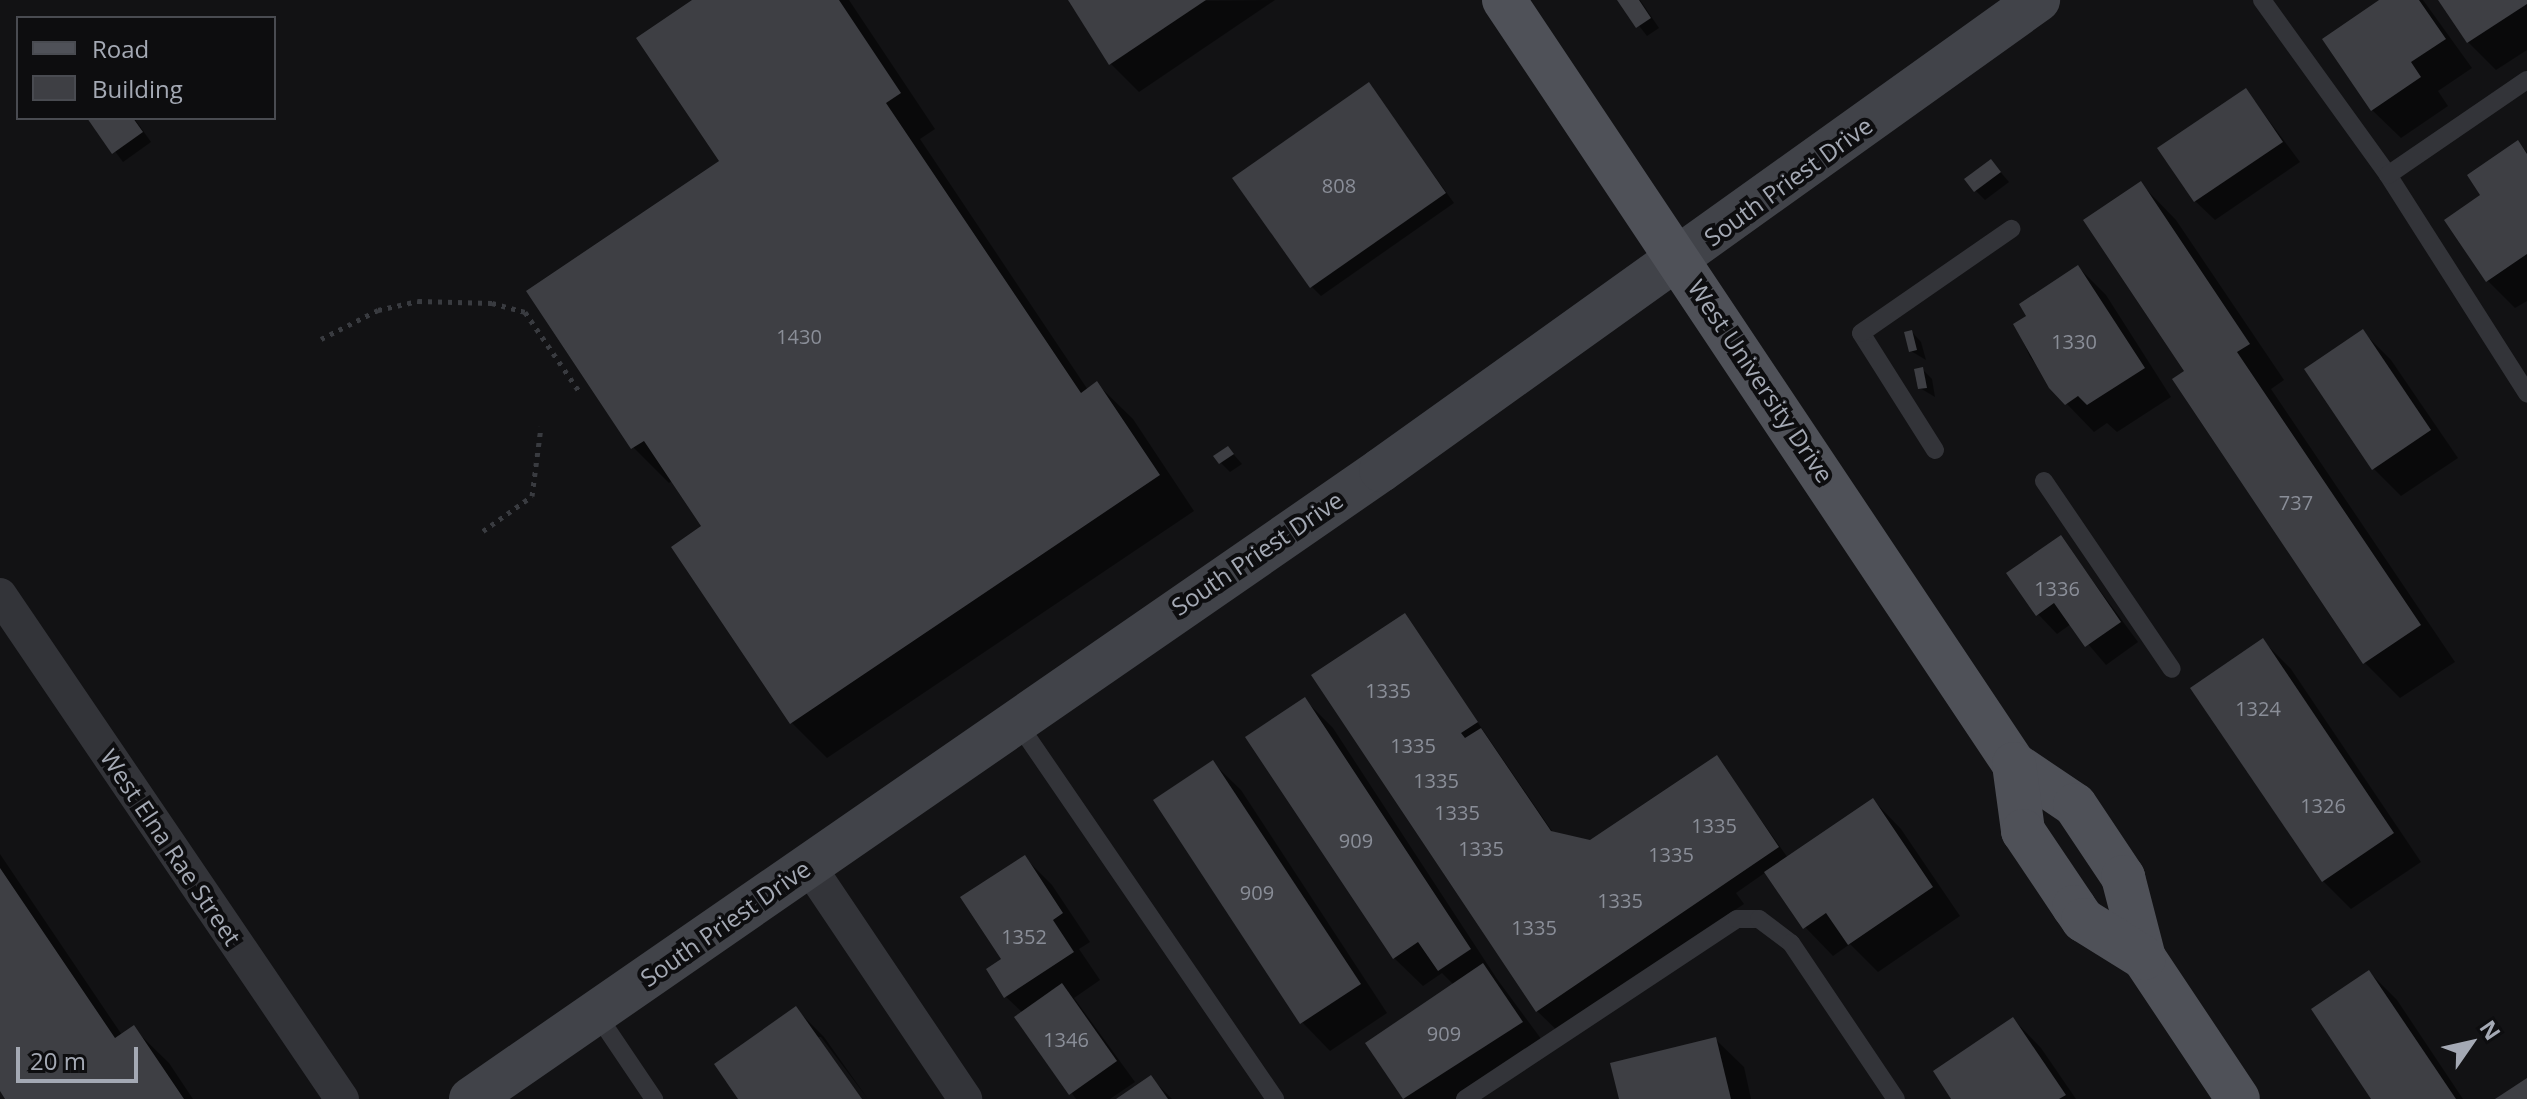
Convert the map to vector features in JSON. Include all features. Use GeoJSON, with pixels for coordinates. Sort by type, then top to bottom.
{"type":"FeatureCollection","features":[{"type":"Feature","properties":{"kind":"main road","name":"West University Drive"},"geometry":{"type":"LineString","coordinates":[[1504,0],[2014,764],[2075,805],[2123,877],[2144,958],[2238,1099]]}},
{"type":"Feature","properties":{"kind":"main road","name":"South Priest Drive"},"geometry":{"type":"LineString","coordinates":[[471,1099],[1679,259],[2038,0]]}},
{"type":"Feature","properties":{"kind":"main road","name":"West University Drive"},"geometry":{"type":"LineString","coordinates":[[2014,764],[2023,831],[2083,920],[2144,958]]}},
{"type":"Feature","properties":{"kind":"street","name":"West Elna Rae Street"},"geometry":{"type":"LineString","coordinates":[[0,595],[342,1099]]}},
{"type":"Feature","properties":{"kind":"street"},"geometry":{"type":"LineString","coordinates":[[808,865],[965,1099]]}},
{"type":"Feature","properties":{"kind":"lane"},"geometry":{"type":"LineString","coordinates":[[2262,0],[2388,175],[2527,393]]}},
{"type":"Feature","properties":{"kind":"lane"},"geometry":{"type":"LineString","coordinates":[[2388,175],[2527,80]]}},
{"type":"Feature","properties":{"kind":"lane"},"geometry":{"type":"LineString","coordinates":[[1935,450],[1861,333],[2011,229]]}},
{"type":"Feature","properties":{"kind":"lane"},"geometry":{"type":"LineString","coordinates":[[2044,481],[2172,669]]}},
{"type":"Feature","properties":{"kind":"lane"},"geometry":{"type":"LineString","coordinates":[[1015,720],[1275,1099]]}},
{"type":"Feature","properties":{"kind":"lane"},"geometry":{"type":"LineString","coordinates":[[1465,1099],[1737,919],[1759,919],[1791,943],[1896,1099]]}},
{"type":"Feature","properties":{"kind":"lane"},"geometry":{"type":"LineString","coordinates":[[596,1013],[654,1099]]}},
{"type":"Feature","properties":{"kind":"path"},"geometry":{"type":"LineString","coordinates":[[321,339],[378,310],[418,301],[492,303],[525,312],[581,394]]}},
{"type":"Feature","properties":{"kind":"path"},"geometry":{"type":"LineString","coordinates":[[483,531],[532,496],[541,427]]}},
{"type":"Feature","properties":{"kind":"building"},"geometry":{"type":"Polygon","coordinates":[[[692,0],[839,0],[901,93],[886,103],[1081,393],[1097,381],[1160,475],[790,724],[671,547],[701,526],[644,441],[631,449],[526,291],[719,161],[636,38],[692,0]]]}},
{"type":"Feature","properties":{"kind":"building"},"geometry":{"type":"Polygon","coordinates":[[[1068,0],[1206,0],[1109,65],[1068,0]]]}},
{"type":"Feature","properties":{"kind":"building"},"geometry":{"type":"Polygon","coordinates":[[[1617,0],[1639,0],[1651,18],[1636,28],[1617,0]]]}},
{"type":"Feature","properties":{"kind":"building"},"geometry":{"type":"Polygon","coordinates":[[[2379,0],[2419,0],[2446,39],[2411,62],[2421,77],[2371,111],[2322,39],[2379,0]]]}},
{"type":"Feature","properties":{"kind":"building"},"geometry":{"type":"Polygon","coordinates":[[[2438,0],[2527,0],[2527,4],[2467,43],[2438,0]]]}},
{"type":"Feature","properties":{"kind":"building"},"geometry":{"type":"Polygon","coordinates":[[[1369,82],[1446,193],[1310,288],[1232,178],[1369,82]]]}},
{"type":"Feature","properties":{"kind":"building"},"geometry":{"type":"Polygon","coordinates":[[[2246,88],[2283,142],[2194,202],[2157,148],[2246,88]]]}},
{"type":"Feature","properties":{"kind":"building"},"geometry":{"type":"Polygon","coordinates":[[[88,120],[134,120],[143,132],[112,154],[88,120]]]}},
{"type":"Feature","properties":{"kind":"building"},"geometry":{"type":"Polygon","coordinates":[[[2518,140],[2527,154],[2527,254],[2486,282],[2444,220],[2480,195],[2467,175],[2518,140]]]}},
{"type":"Feature","properties":{"kind":"building"},"geometry":{"type":"Polygon","coordinates":[[[1991,159],[2001,172],[1974,192],[1964,179],[1991,159]]]}},
{"type":"Feature","properties":{"kind":"building"},"geometry":{"type":"Polygon","coordinates":[[[2141,181],[2250,344],[2237,352],[2421,625],[2363,664],[2172,379],[2184,371],[2083,220],[2141,181]]]}},
{"type":"Feature","properties":{"kind":"building"},"geometry":{"type":"Polygon","coordinates":[[[2078,265],[2145,368],[2087,405],[2078,396],[2065,405],[2049,388],[2013,324],[2026,316],[2019,304],[2078,265]]]}},
{"type":"Feature","properties":{"kind":"building"},"geometry":{"type":"Polygon","coordinates":[[[2363,329],[2431,430],[2372,470],[2304,369],[2363,329]]]}},
{"type":"Feature","properties":{"kind":"building"},"geometry":{"type":"Polygon","coordinates":[[[1912,330],[1917,350],[1909,352],[1904,332],[1912,330]]]}},
{"type":"Feature","properties":{"kind":"building"},"geometry":{"type":"Polygon","coordinates":[[[1923,367],[1927,388],[1918,389],[1914,369],[1923,367]]]}},
{"type":"Feature","properties":{"kind":"building"},"geometry":{"type":"Polygon","coordinates":[[[1228,446],[1234,454],[1219,464],[1213,456],[1228,446]]]}},
{"type":"Feature","properties":{"kind":"building"},"geometry":{"type":"Polygon","coordinates":[[[2061,535],[2121,622],[2085,647],[2054,603],[2036,616],[2006,573],[2061,535]]]}},
{"type":"Feature","properties":{"kind":"building"},"geometry":{"type":"Polygon","coordinates":[[[1405,613],[1478,722],[1461,733],[1465,738],[1481,728],[1551,831],[1590,840],[1717,755],[1779,847],[1536,1012],[1311,675],[1405,613]]]}},
{"type":"Feature","properties":{"kind":"building"},"geometry":{"type":"Polygon","coordinates":[[[2263,638],[2394,833],[2322,882],[2190,688],[2263,638]]]}},
{"type":"Feature","properties":{"kind":"building"},"geometry":{"type":"Polygon","coordinates":[[[1305,697],[1471,949],[1438,971],[1418,942],[1393,959],[1245,737],[1305,697]]]}},
{"type":"Feature","properties":{"kind":"building"},"geometry":{"type":"Polygon","coordinates":[[[1213,760],[1361,984],[1300,1024],[1153,800],[1213,760]]]}},
{"type":"Feature","properties":{"kind":"building"},"geometry":{"type":"Polygon","coordinates":[[[1873,798],[1933,887],[1848,945],[1826,913],[1803,929],[1764,872],[1873,798]]]}},
{"type":"Feature","properties":{"kind":"building"},"geometry":{"type":"Polygon","coordinates":[[[1025,855],[1063,913],[1053,920],[1074,952],[1004,998],[986,969],[1001,959],[960,897],[1025,855]]]}},
{"type":"Feature","properties":{"kind":"building"},"geometry":{"type":"Polygon","coordinates":[[[0,868],[115,1038],[134,1025],[184,1099],[5,1099],[0,1091],[0,868]]]}},
{"type":"Feature","properties":{"kind":"building"},"geometry":{"type":"Polygon","coordinates":[[[1483,963],[1523,1022],[1403,1099],[1365,1043],[1483,963]]]}},
{"type":"Feature","properties":{"kind":"building"},"geometry":{"type":"Polygon","coordinates":[[[2369,970],[2456,1099],[2371,1099],[2311,1009],[2369,970]]]}},
{"type":"Feature","properties":{"kind":"building"},"geometry":{"type":"Polygon","coordinates":[[[1062,983],[1117,1061],[1069,1095],[1014,1017],[1062,983]]]}},
{"type":"Feature","properties":{"kind":"building"},"geometry":{"type":"Polygon","coordinates":[[[796,1006],[862,1099],[738,1099],[714,1064],[796,1006]]]}},
{"type":"Feature","properties":{"kind":"building"},"geometry":{"type":"Polygon","coordinates":[[[2013,1017],[2066,1095],[2059,1099],[1951,1099],[1933,1071],[2013,1017]]]}},
{"type":"Feature","properties":{"kind":"building"},"geometry":{"type":"Polygon","coordinates":[[[1716,1037],[1731,1099],[1619,1099],[1610,1063],[1716,1037]]]}},
{"type":"Feature","properties":{"kind":"building"},"geometry":{"type":"Polygon","coordinates":[[[1151,1075],[1168,1099],[1116,1099],[1151,1075]]]}},
{"type":"Feature","properties":{"kind":"building"},"geometry":{"type":"Polygon","coordinates":[[[2527,1078],[2527,1099],[2495,1099],[2527,1078]]]}}]}
